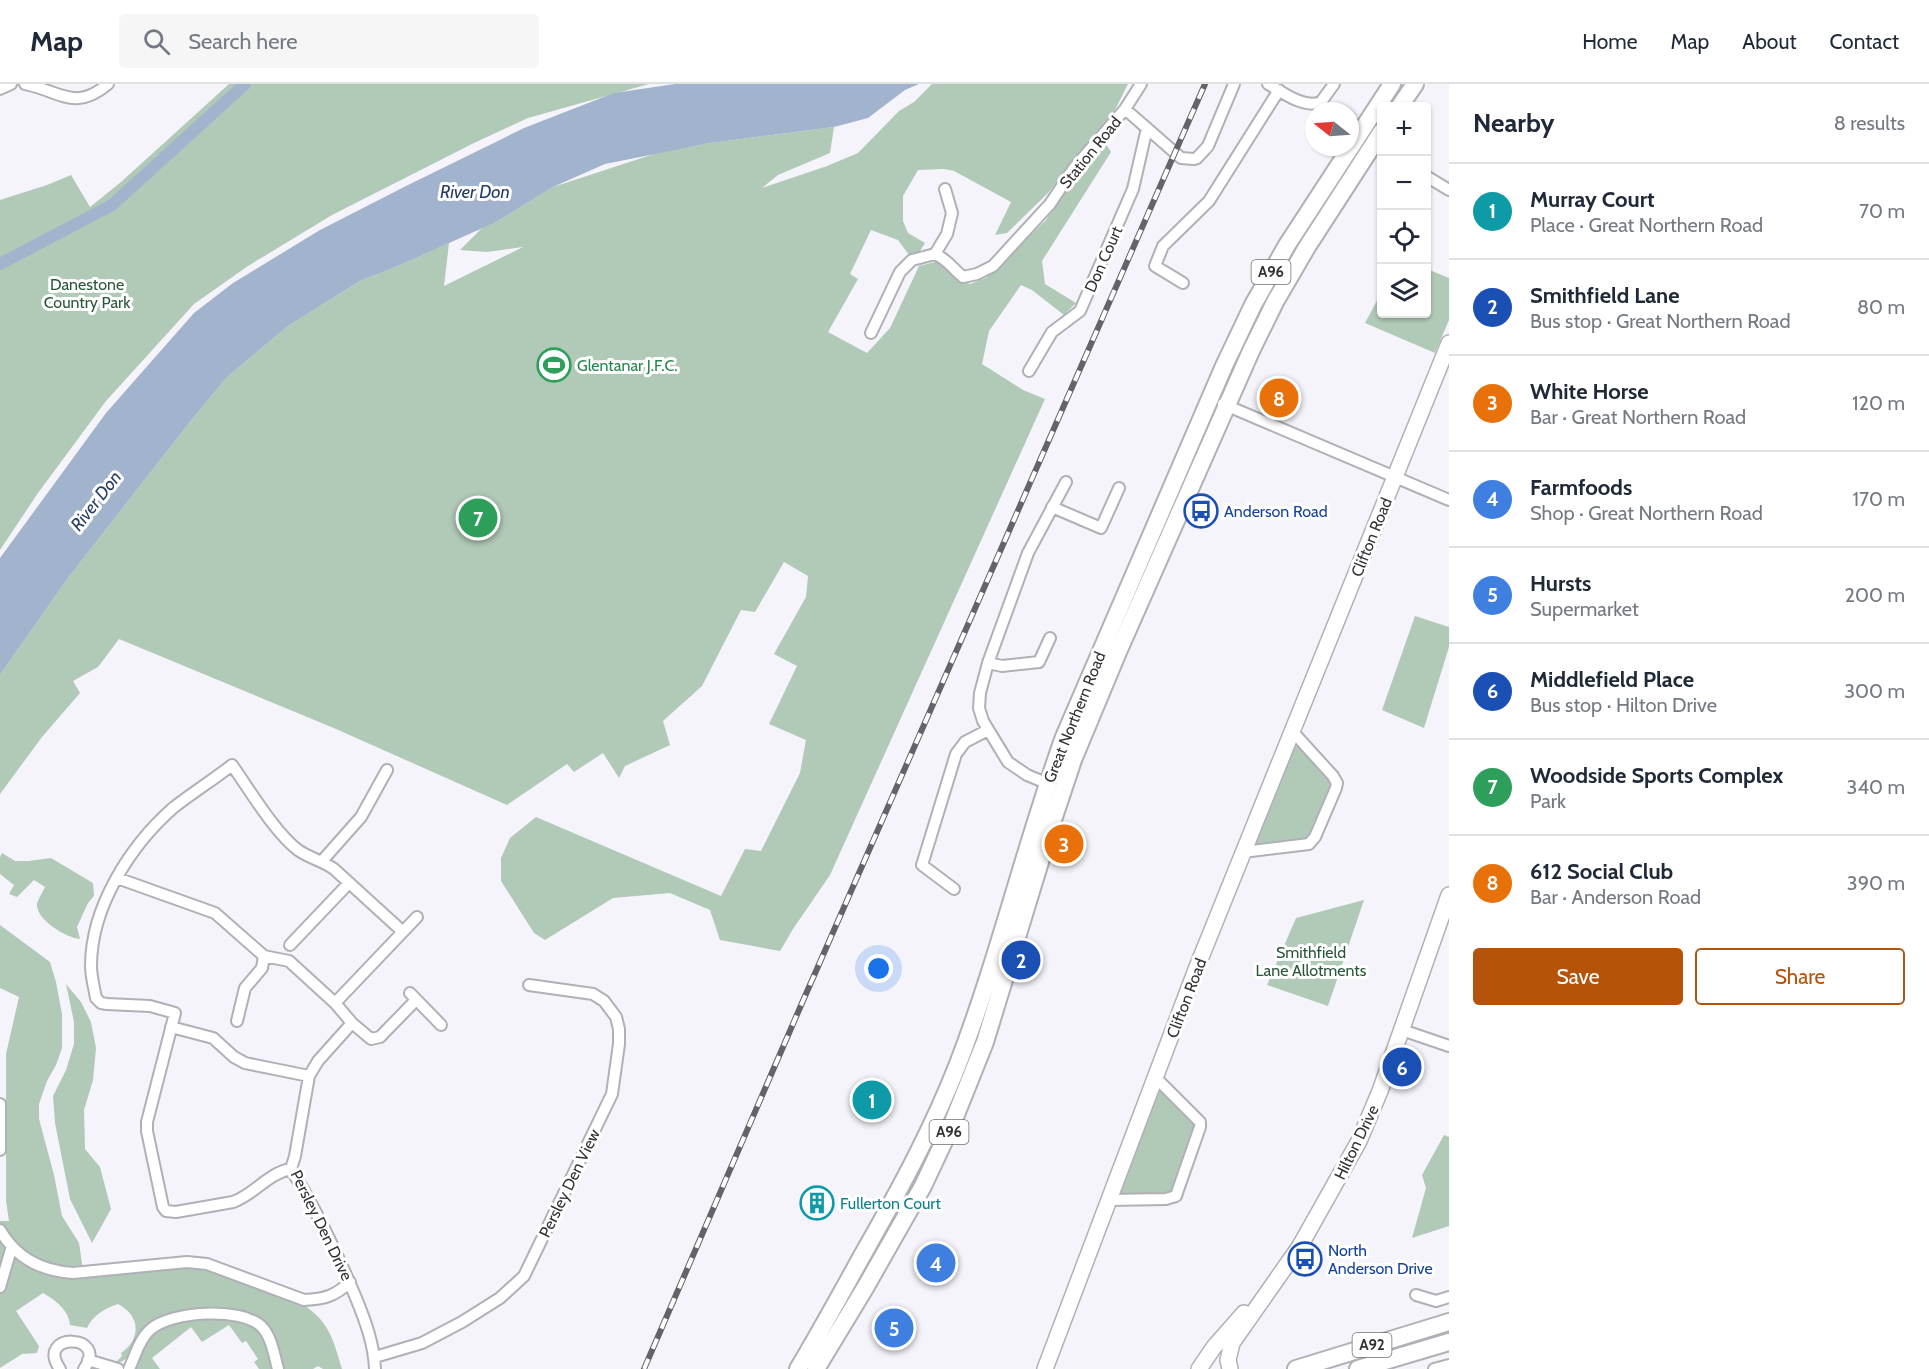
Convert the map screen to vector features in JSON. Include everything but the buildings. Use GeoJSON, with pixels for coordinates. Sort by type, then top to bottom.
{"type":"FeatureCollection","features":[{"type":"Feature","properties":{"kind":"main road","name":"Great Northern Road"},"geometry":{"type":"LineString","coordinates":[[798,1369],[900,1189],[946,1095],[979,1006],[1047,783],[1073,715],[1210,398],[1253,305],[1287,245],[1392,84]]}},
{"type":"Feature","properties":{"kind":"main road"},"geometry":{"type":"LineString","coordinates":[[1403,102],[1415,84]]}},
{"type":"Feature","properties":{"kind":"main road","name":"Great Northern Road"},"geometry":{"type":"LineString","coordinates":[[1063,790],[1094,708],[1258,335],[1321,224],[1377,139]]}},
{"type":"Feature","properties":{"kind":"main road","name":"A96"},"geometry":{"type":"LineString","coordinates":[[816,1369],[923,1186],[977,1066],[1063,790]]}},
{"type":"Feature","properties":{"kind":"main road","name":"A92"},"geometry":{"type":"LineString","coordinates":[[1296,1369],[1449,1322]]}},
{"type":"Feature","properties":{"kind":"main road","name":"A92"},"geometry":{"type":"LineString","coordinates":[[1358,1369],[1449,1342]]}},
{"type":"Feature","properties":{"kind":"street"},"geometry":{"type":"LineString","coordinates":[[0,89],[11,84]]}},
{"type":"Feature","properties":{"kind":"street"},"geometry":{"type":"LineString","coordinates":[[29,84],[72,99],[97,94],[108,84]]}},
{"type":"Feature","properties":{"kind":"street"},"geometry":{"type":"LineString","coordinates":[[1125,109],[1141,84]]}},
{"type":"Feature","properties":{"kind":"street","name":"Station Road"},"geometry":{"type":"LineString","coordinates":[[935,254],[943,257],[963,277],[977,274],[993,266],[1050,204],[1074,168],[1125,109],[1181,158],[1191,160],[1197,158],[1208,146],[1234,84]]}},
{"type":"Feature","properties":{"kind":"street"},"geometry":{"type":"LineString","coordinates":[[1268,84],[1311,104],[1316,104],[1325,98],[1334,84]]}},
{"type":"Feature","properties":{"kind":"street"},"geometry":{"type":"LineString","coordinates":[[1183,284],[1155,266],[1163,246],[1209,201],[1279,90]]}},
{"type":"Feature","properties":{"kind":"street","name":"Don Court"},"geometry":{"type":"LineString","coordinates":[[1029,371],[1052,332],[1080,311],[1133,189],[1147,128]]}},
{"type":"Feature","properties":{"kind":"street"},"geometry":{"type":"LineString","coordinates":[[1431,179],[1449,190]]}},
{"type":"Feature","properties":{"kind":"street"},"geometry":{"type":"LineString","coordinates":[[871,333],[900,272],[912,260],[935,254],[947,234],[952,213],[945,189]]}},
{"type":"Feature","properties":{"kind":"street","name":"Clifton Road"},"geometry":{"type":"LineString","coordinates":[[1046,1369],[1243,852],[1449,343]]}},
{"type":"Feature","properties":{"kind":"street"},"geometry":{"type":"LineString","coordinates":[[1210,398],[1449,500]]}},
{"type":"Feature","properties":{"kind":"street"},"geometry":{"type":"LineString","coordinates":[[1063,790],[1027,775],[1008,762],[983,721],[979,708],[980,693],[988,663],[1028,554],[1066,482]]}},
{"type":"Feature","properties":{"kind":"street"},"geometry":{"type":"LineString","coordinates":[[1052,507],[1101,528],[1119,488]]}},
{"type":"Feature","properties":{"kind":"street"},"geometry":{"type":"LineString","coordinates":[[988,663],[1002,666],[1039,662],[1050,638]]}},
{"type":"Feature","properties":{"kind":"street"},"geometry":{"type":"LineString","coordinates":[[954,889],[922,865],[956,754],[965,742],[988,730]]}},
{"type":"Feature","properties":{"kind":"street"},"geometry":{"type":"LineString","coordinates":[[1243,852],[1310,844],[1336,788],[1333,776],[1293,732]]}},
{"type":"Feature","properties":{"kind":"street"},"geometry":{"type":"LineString","coordinates":[[291,1169],[273,1175],[241,1199],[233,1202],[176,1212],[166,1210],[162,1202],[147,1122],[175,1013],[150,1006],[101,1003],[96,998],[91,966],[95,933],[122,866],[139,842],[174,808],[232,765],[275,827],[297,849],[322,861],[402,931]]}},
{"type":"Feature","properties":{"kind":"street"},"geometry":{"type":"LineString","coordinates":[[322,861],[361,817],[387,770]]}},
{"type":"Feature","properties":{"kind":"street"},"geometry":{"type":"LineString","coordinates":[[117,878],[206,908],[264,956],[289,961],[335,1003],[366,1036],[375,1039],[380,1037],[413,997],[441,1025]]}},
{"type":"Feature","properties":{"kind":"street"},"geometry":{"type":"LineString","coordinates":[[290,945],[349,883]]}},
{"type":"Feature","properties":{"kind":"street","name":"Hilton Drive"},"geometry":{"type":"LineString","coordinates":[[1230,1369],[1228,1360],[1232,1344],[1300,1246],[1359,1141],[1380,1091],[1449,895]]}},
{"type":"Feature","properties":{"kind":"street"},"geometry":{"type":"LineString","coordinates":[[335,1003],[417,916]]}},
{"type":"Feature","properties":{"kind":"street"},"geometry":{"type":"LineString","coordinates":[[237,1021],[245,988],[262,968],[264,956]]}},
{"type":"Feature","properties":{"kind":"street","name":"Persley Den View"},"geometry":{"type":"LineString","coordinates":[[375,1357],[422,1343],[462,1322],[500,1298],[524,1276],[612,1094],[620,1029],[611,1008],[593,994],[529,986]]}},
{"type":"Feature","properties":{"kind":"street","name":"Persley Den Drive"},"geometry":{"type":"LineString","coordinates":[[352,1023],[318,1061],[309,1076],[291,1169],[314,1206],[350,1282],[375,1357],[375,1369]]}},
{"type":"Feature","properties":{"kind":"street"},"geometry":{"type":"LineString","coordinates":[[171,1027],[213,1038],[234,1057],[245,1063],[309,1076]]}},
{"type":"Feature","properties":{"kind":"street"},"geometry":{"type":"LineString","coordinates":[[1402,1030],[1449,1046]]}},
{"type":"Feature","properties":{"kind":"street"},"geometry":{"type":"LineString","coordinates":[[1109,1200],[1166,1199],[1176,1196],[1200,1122],[1156,1078]]}},
{"type":"Feature","properties":{"kind":"street"},"geometry":{"type":"LineString","coordinates":[[0,1104],[0,1150]]}},
{"type":"Feature","properties":{"kind":"street"},"geometry":{"type":"LineString","coordinates":[[0,1230],[24,1258],[40,1267],[56,1272],[73,1273],[187,1262],[207,1264],[304,1300],[322,1299],[338,1293],[350,1282]]}},
{"type":"Feature","properties":{"kind":"street"},"geometry":{"type":"LineString","coordinates":[[0,1287],[12,1246]]}},
{"type":"Feature","properties":{"kind":"street"},"geometry":{"type":"LineString","coordinates":[[1416,1295],[1436,1300],[1449,1297]]}},
{"type":"Feature","properties":{"kind":"street","name":"Hilton Drive"},"geometry":{"type":"LineString","coordinates":[[1199,1369],[1237,1320],[1257,1306]]}},
{"type":"Feature","properties":{"kind":"street"},"geometry":{"type":"LineString","coordinates":[[129,1369],[145,1334],[153,1327],[186,1314],[225,1315],[251,1320],[261,1326],[269,1338],[278,1369]]}},
{"type":"Feature","properties":{"kind":"street"},"geometry":{"type":"LineString","coordinates":[[60,1369],[56,1363],[56,1352],[58,1347],[67,1341],[83,1345],[86,1349],[86,1364],[118,1369]]}},
{"type":"Feature","properties":{"kind":"street"},"geometry":{"type":"LineString","coordinates":[[1434,1369],[1449,1365]]}},
{"type":"Feature","properties":{"kind":"green space","name":"Danestone Country Park"},"geometry":{"type":"Polygon","coordinates":[[[229,84],[649,84],[528,118],[474,143],[332,215],[248,266],[194,304],[106,401],[38,493],[0,550],[0,200],[71,175],[90,207],[121,182],[229,84]]]}},
{"type":"Feature","properties":{"kind":"green space"},"geometry":{"type":"Polygon","coordinates":[[[932,84],[1128,84],[1115,110],[1048,193],[1007,233],[995,235],[1011,202],[954,171],[918,170],[903,196],[903,221],[908,233],[925,243],[920,251],[909,255],[898,240],[871,230],[850,274],[858,279],[828,332],[867,353],[890,328],[919,266],[939,261],[957,278],[970,284],[986,278],[1046,220],[1083,166],[1104,141],[1111,152],[1042,261],[1045,284],[1076,303],[1064,315],[1032,290],[1021,285],[989,331],[982,364],[1023,390],[1045,399],[830,875],[780,951],[720,940],[710,910],[670,893],[613,898],[545,940],[534,933],[501,881],[501,858],[510,838],[536,817],[721,896],[745,849],[761,851],[800,773],[806,740],[769,724],[797,666],[774,654],[806,597],[808,576],[784,562],[755,612],[741,610],[702,686],[663,721],[670,745],[625,766],[619,778],[603,753],[574,772],[567,764],[507,805],[336,729],[119,639],[98,667],[73,681],[80,693],[42,737],[0,794],[0,675],[68,578],[193,418],[227,377],[288,326],[360,281],[449,243],[444,286],[523,247],[487,252],[460,250],[483,227],[496,222],[553,187],[657,153],[710,143],[834,127],[830,153],[778,175],[762,188],[827,166],[858,153],[899,111],[914,102],[932,84]]]}},
{"type":"Feature","properties":{"kind":"green space"},"geometry":{"type":"Polygon","coordinates":[[[1431,271],[1449,278],[1449,320],[1435,353],[1365,323],[1377,300],[1377,318],[1431,318],[1431,271]]]}},
{"type":"Feature","properties":{"kind":"green space"},"geometry":{"type":"Polygon","coordinates":[[[1415,616],[1449,627],[1449,647],[1424,728],[1382,710],[1415,616]]]}},
{"type":"Feature","properties":{"kind":"green space"},"geometry":{"type":"Polygon","coordinates":[[[1293,732],[1337,783],[1315,837],[1243,852],[1293,732]]]}},
{"type":"Feature","properties":{"kind":"green space"},"geometry":{"type":"Polygon","coordinates":[[[2,853],[15,861],[51,858],[93,883],[94,896],[88,903],[77,927],[80,939],[60,932],[41,916],[37,904],[45,887],[34,880],[17,897],[9,894],[14,885],[0,874],[2,853]]]}},
{"type":"Feature","properties":{"kind":"green space","name":"Smithfield Lane Allotments"},"geometry":{"type":"Polygon","coordinates":[[[1364,900],[1328,1006],[1267,985],[1296,918],[1364,900]]]}},
{"type":"Feature","properties":{"kind":"green space"},"geometry":{"type":"Polygon","coordinates":[[[0,925],[50,962],[56,982],[62,1014],[62,1048],[39,1104],[39,1119],[62,1216],[79,1243],[84,1277],[182,1267],[207,1269],[302,1304],[311,1310],[329,1332],[342,1369],[323,1369],[318,1366],[313,1369],[282,1369],[274,1338],[264,1322],[257,1317],[234,1311],[207,1309],[174,1312],[150,1322],[144,1328],[127,1358],[115,1363],[135,1335],[134,1321],[126,1309],[118,1304],[108,1308],[96,1316],[87,1328],[70,1325],[64,1310],[57,1302],[43,1293],[16,1311],[39,1346],[37,1353],[22,1354],[0,1368],[0,1221],[9,1221],[6,1201],[6,1054],[19,997],[0,988],[0,925]]]}},
{"type":"Feature","properties":{"kind":"green space"},"geometry":{"type":"Polygon","coordinates":[[[66,984],[81,1002],[91,1022],[96,1048],[93,1080],[84,1110],[85,1149],[100,1167],[111,1209],[92,1243],[70,1199],[55,1123],[53,1096],[66,1070],[74,1044],[74,1022],[66,984]]]}},
{"type":"Feature","properties":{"kind":"green space"},"geometry":{"type":"Polygon","coordinates":[[[1156,1078],[1200,1122],[1176,1196],[1109,1200],[1156,1078]]]}},
{"type":"Feature","properties":{"kind":"green space"},"geometry":{"type":"Polygon","coordinates":[[[1444,1135],[1449,1137],[1449,1226],[1412,1238],[1426,1188],[1422,1175],[1444,1135]]]}},
{"type":"Feature","properties":{"kind":"green space"},"geometry":{"type":"Polygon","coordinates":[[[225,1318],[248,1324],[259,1332],[275,1369],[259,1369],[254,1362],[258,1359],[246,1341],[242,1343],[229,1325],[202,1342],[191,1327],[152,1358],[160,1369],[135,1369],[150,1338],[165,1325],[184,1319],[225,1318]]]}},
{"type":"Feature","properties":{"kind":"water","name":"River Don"},"geometry":{"type":"Polygon","coordinates":[[[675,84],[919,84],[905,90],[868,118],[834,127],[710,143],[605,164],[553,187],[496,222],[360,281],[288,326],[227,377],[193,418],[68,578],[0,675],[0,558],[106,413],[194,313],[233,283],[320,230],[524,128],[614,93],[675,84]]]}},
{"type":"Feature","properties":{"kind":"waterway"},"geometry":{"type":"LineString","coordinates":[[0,264],[112,205],[245,84]]}},
{"type":"Feature","properties":{"kind":"railway"},"geometry":{"type":"LineString","coordinates":[[644,1369],[1205,84]]}},
{"type":"Feature","properties":{"kind":"place","name":"Glentanar J.F.C."},"geometry":{"type":"Point","coordinates":[554,365]}},
{"type":"Feature","properties":{"kind":"place","name":"612 Social Club"},"geometry":{"type":"Point","coordinates":[1279,398]}},
{"type":"Feature","properties":{"kind":"place","name":"Anderson Road"},"geometry":{"type":"Point","coordinates":[1201,511]}},
{"type":"Feature","properties":{"kind":"place","name":"Woodside Sports Complex"},"geometry":{"type":"Point","coordinates":[478,518]}},
{"type":"Feature","properties":{"kind":"place","name":"White Horse"},"geometry":{"type":"Point","coordinates":[1064,844]}},
{"type":"Feature","properties":{"kind":"place","name":"Smithfield Lane"},"geometry":{"type":"Point","coordinates":[1021,960]}},
{"type":"Feature","properties":{"kind":"place","name":"Middlefield Place"},"geometry":{"type":"Point","coordinates":[1402,1067]}},
{"type":"Feature","properties":{"kind":"place","name":"Murray Court"},"geometry":{"type":"Point","coordinates":[872,1100]}},
{"type":"Feature","properties":{"kind":"place","name":"Fullerton Court"},"geometry":{"type":"Point","coordinates":[817,1203]}},
{"type":"Feature","properties":{"kind":"place","name":"North Anderson Drive"},"geometry":{"type":"Point","coordinates":[1305,1259]}},
{"type":"Feature","properties":{"kind":"place","name":"Farmfoods"},"geometry":{"type":"Point","coordinates":[936,1263]}},
{"type":"Feature","properties":{"kind":"place","name":"Hursts"},"geometry":{"type":"Point","coordinates":[894,1328]}}]}
